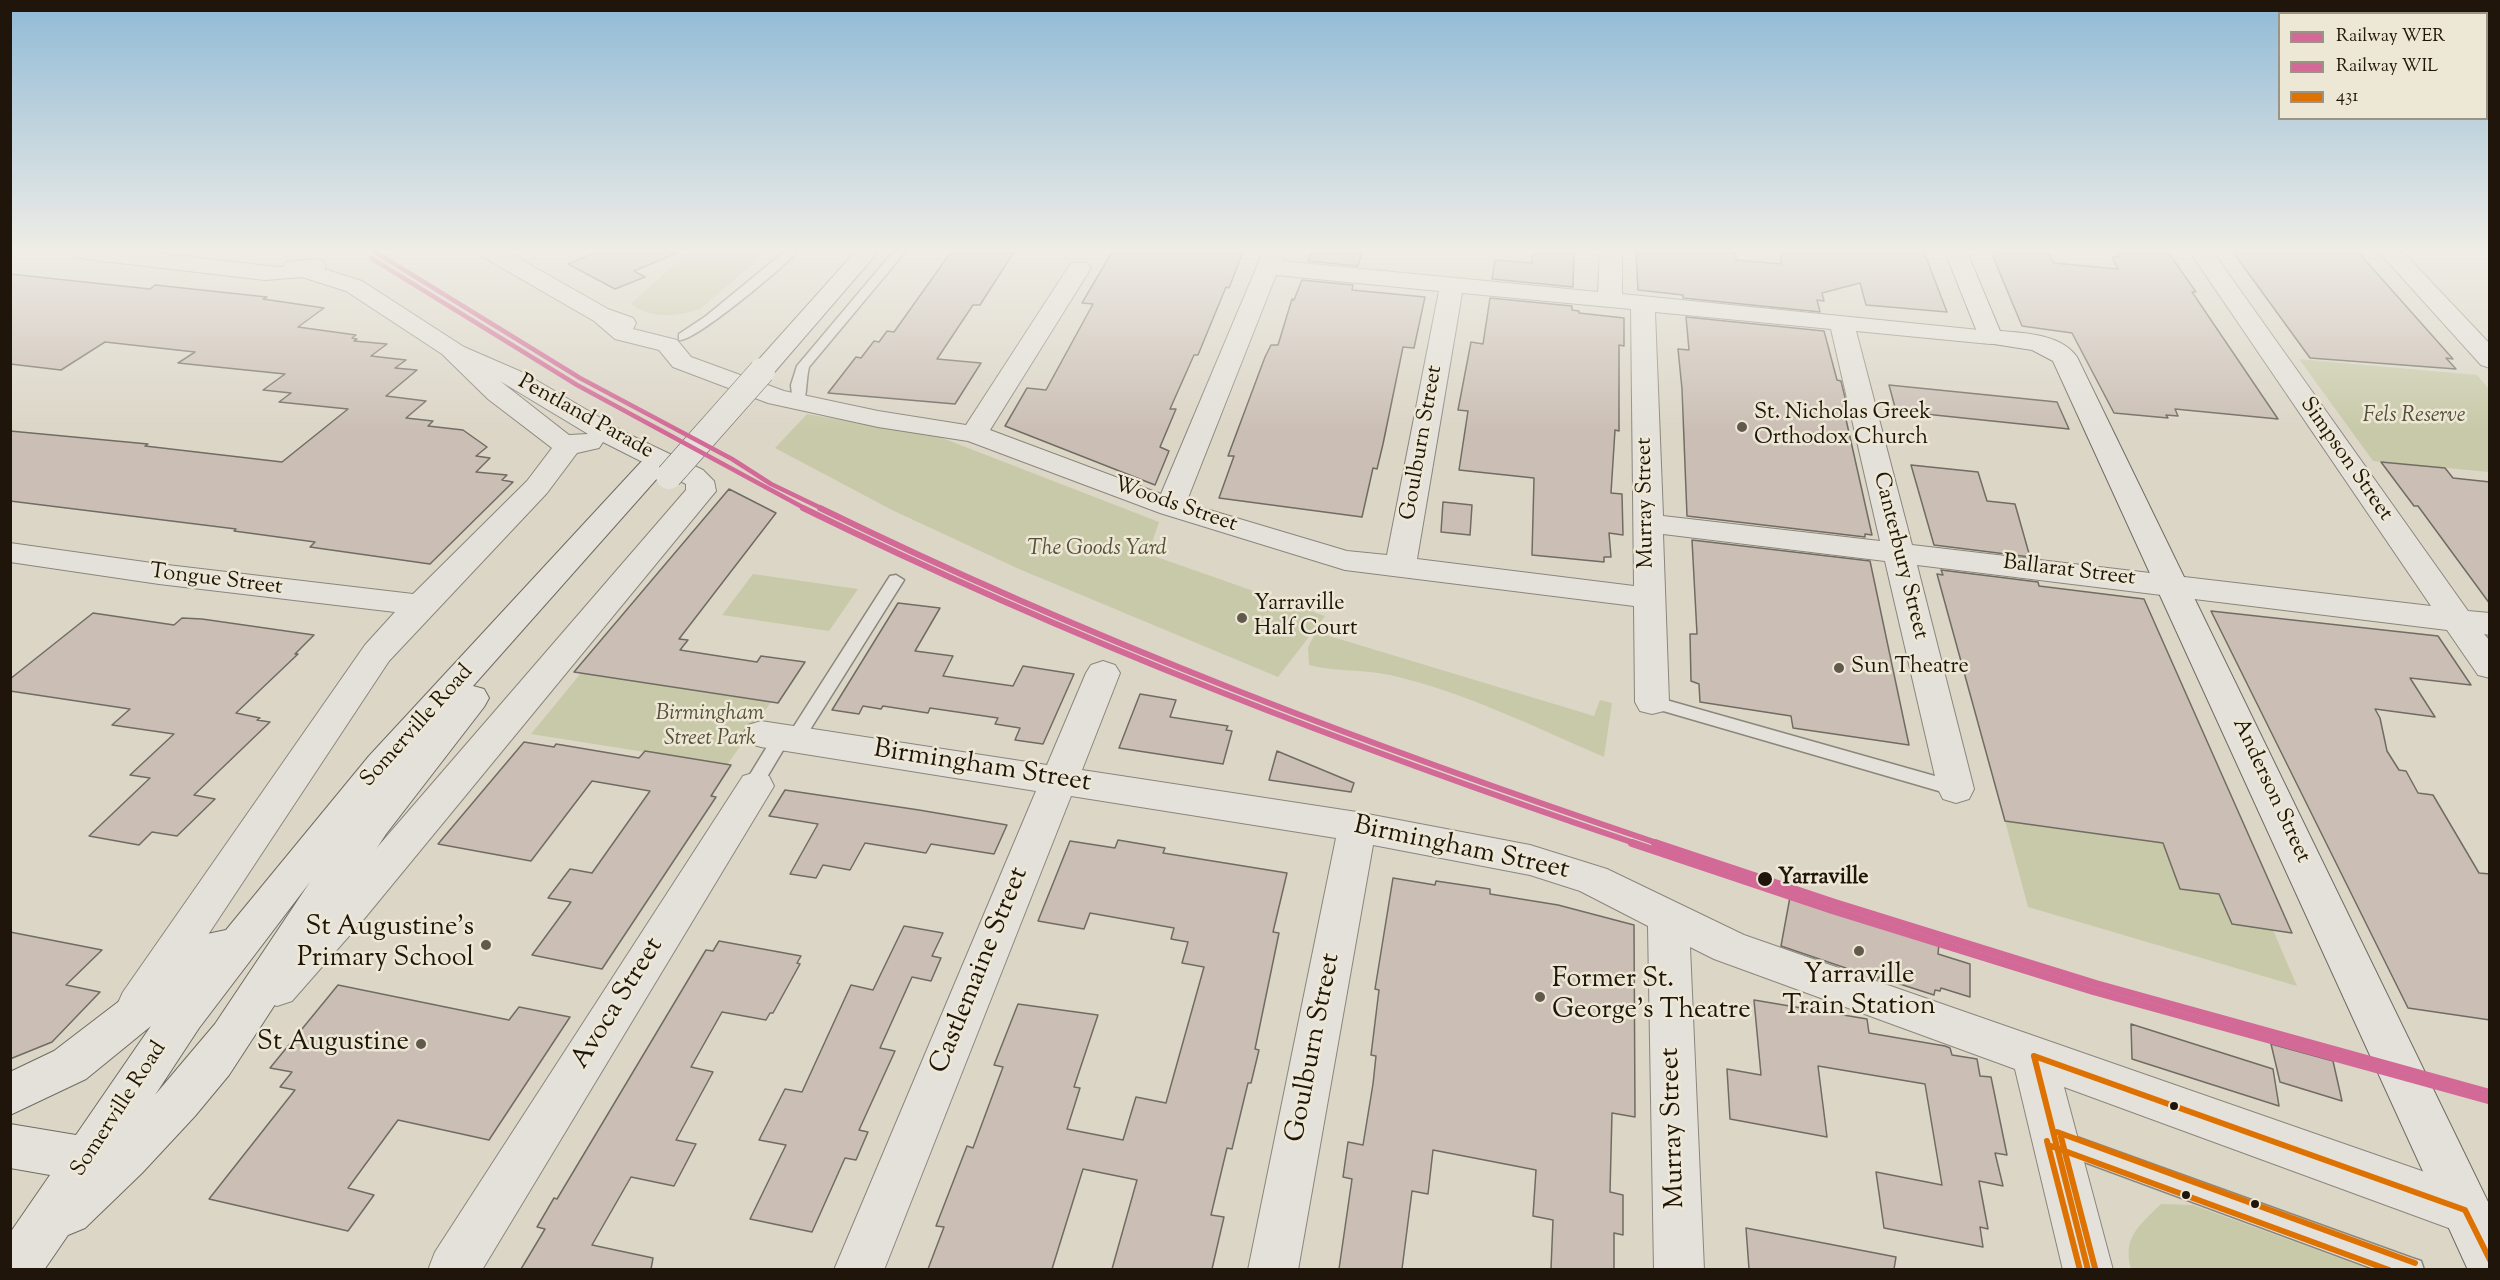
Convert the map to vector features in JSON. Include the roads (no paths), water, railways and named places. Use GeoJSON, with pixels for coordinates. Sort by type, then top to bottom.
{"type":"FeatureCollection","features":[{"type":"Feature","properties":{"kind":"street","name":"Pentland Parade"},"geometry":{"type":"LineString","coordinates":[[393,312],[456,353],[497,393],[556,440],[569,444]]}},
{"type":"Feature","properties":{"kind":"street"},"geometry":{"type":"LineString","coordinates":[[595,312],[624,334],[676,341]]}},
{"type":"Feature","properties":{"kind":"street","name":"Somerville Road"},"geometry":{"type":"LineString","coordinates":[[103,1162],[161,1122],[350,907],[673,480],[753,369],[799,312]]}},
{"type":"Feature","properties":{"kind":"street","name":"Somerville Road"},"geometry":{"type":"LineString","coordinates":[[753,369],[809,312]]}},
{"type":"Feature","properties":{"kind":"street"},"geometry":{"type":"LineString","coordinates":[[974,434],[1051,312]]}},
{"type":"Feature","properties":{"kind":"street"},"geometry":{"type":"LineString","coordinates":[[1170,507],[1250,312]]}},
{"type":"Feature","properties":{"kind":"street","name":"Goulburn Street"},"geometry":{"type":"LineString","coordinates":[[1400,567],[1447,312]]}},
{"type":"Feature","properties":{"kind":"street","name":"Murray Street"},"geometry":{"type":"LineString","coordinates":[[1643,312],[1652,702]]}},
{"type":"Feature","properties":{"kind":"street","name":"Anderson Street"},"geometry":{"type":"LineString","coordinates":[[1730,312],[2030,342],[2052,348],[2064,357],[2490,1261]]}},
{"type":"Feature","properties":{"kind":"street"},"geometry":{"type":"LineString","coordinates":[[1980,312],[1990,337]]}},
{"type":"Feature","properties":{"kind":"street","name":"Simpson Street"},"geometry":{"type":"LineString","coordinates":[[2243,312],[2490,667]]}},
{"type":"Feature","properties":{"kind":"street"},"geometry":{"type":"LineString","coordinates":[[2445,312],[2490,360]]}},
{"type":"Feature","properties":{"kind":"street","name":"Canterbury Street"},"geometry":{"type":"LineString","coordinates":[[1842,323],[1956,789]]}},
{"type":"Feature","properties":{"kind":"street","name":"Woods Street"},"geometry":{"type":"LineString","coordinates":[[676,341],[681,361],[798,403],[974,434],[1170,507],[1345,560],[1649,598]]}},
{"type":"Feature","properties":{"kind":"street","name":"Pentland Parade"},"geometry":{"type":"LineString","coordinates":[[456,353],[482,362],[530,386],[607,433],[699,480],[702,486],[673,480]]}},
{"type":"Feature","properties":{"kind":"street"},"geometry":{"type":"LineString","coordinates":[[569,444],[583,444],[607,433]]}},
{"type":"Feature","properties":{"kind":"street","name":"Somerville Road"},"geometry":{"type":"LineString","coordinates":[[127,1019],[373,658],[421,605],[537,487],[569,444]]}},
{"type":"Feature","properties":{"kind":"street","name":"Somerville Road"},"geometry":{"type":"LineString","coordinates":[[25,1255],[103,1162],[184,1015],[382,765],[673,480]]}},
{"type":"Feature","properties":{"kind":"street","name":"Ballarat Street"},"geometry":{"type":"LineString","coordinates":[[1648,523],[2490,624]]}},
{"type":"Feature","properties":{"kind":"street","name":"Tongue Street"},"geometry":{"type":"LineString","coordinates":[[10,552],[159,574],[421,605]]}},
{"type":"Feature","properties":{"kind":"street","name":"Castlemaine Street"},"geometry":{"type":"LineString","coordinates":[[860,1269],[1103,673]]}},
{"type":"Feature","properties":{"kind":"street","name":"Birmingham Street"},"geometry":{"type":"LineString","coordinates":[[779,737],[1357,827],[1530,860],[1593,880],[1729,947],[2465,1210]]}},
{"type":"Feature","properties":{"kind":"street","name":"Avoca Street"},"geometry":{"type":"LineString","coordinates":[[453,1269],[756,786]]}},
{"type":"Feature","properties":{"kind":"street","name":"Goulburn Street"},"geometry":{"type":"LineString","coordinates":[[1274,1269],[1357,827]]}},
{"type":"Feature","properties":{"kind":"street"},"geometry":{"type":"LineString","coordinates":[[10,1094],[70,1065],[243,929],[270,904]]}},
{"type":"Feature","properties":{"kind":"street","name":"Murray Street"},"geometry":{"type":"LineString","coordinates":[[1668,915],[1679,1269]]}},
{"type":"Feature","properties":{"kind":"street"},"geometry":{"type":"LineString","coordinates":[[2034,1056],[2088,1269]]}},
{"type":"Feature","properties":{"kind":"street"},"geometry":{"type":"LineString","coordinates":[[10,1146],[103,1162]]}},
{"type":"Feature","properties":{"kind":"lane"},"geometry":{"type":"LineString","coordinates":[[676,341],[719,312]]}},
{"type":"Feature","properties":{"kind":"lane"},"geometry":{"type":"LineString","coordinates":[[798,403],[798,386],[803,366],[849,312]]}},
{"type":"Feature","properties":{"kind":"lane","name":"Avoca Street"},"geometry":{"type":"LineString","coordinates":[[756,786],[758,776],[779,737],[896,580]]}},
{"type":"Feature","properties":{"kind":"lane"},"geometry":{"type":"LineString","coordinates":[[1652,702],[1956,789]]}},
{"type":"Feature","properties":{"kind":"lane"},"geometry":{"type":"LineString","coordinates":[[2054,1139],[2412,1269]]}},
{"type":"Feature","properties":{"kind":"rail line","name":"WIL"},"geometry":{"type":"LineString","coordinates":[[458,312],[577,385],[657,430],[728,466],[768,491],[933,572],[1187,680],[1574,823],[1832,910],[2093,991],[2488,1100]]}},
{"type":"Feature","properties":{"kind":"rail line","name":"WER"},"geometry":{"type":"LineString","coordinates":[[472,312],[580,378],[660,423],[732,459],[771,484],[936,565],[1190,673],[1576,816],[1835,903],[2096,984],[2490,1093]]}},
{"type":"Feature","properties":{"kind":"place","name":"St. Nicholas Greek Orthodox Church"},"geometry":{"type":"Point","coordinates":[1742,427]}},
{"type":"Feature","properties":{"kind":"place","name":"Yarraville Half Court"},"geometry":{"type":"Point","coordinates":[1242,618]}},
{"type":"Feature","properties":{"kind":"place","name":"Sun Theatre"},"geometry":{"type":"Point","coordinates":[1839,668]}},
{"type":"Feature","properties":{"kind":"place","name":"Yarraville"},"geometry":{"type":"Point","coordinates":[1765,879]}},
{"type":"Feature","properties":{"kind":"place","name":"St Augustine's Primary School"},"geometry":{"type":"Point","coordinates":[486,945]}},
{"type":"Feature","properties":{"kind":"place","name":"Yarraville Train Station"},"geometry":{"type":"Point","coordinates":[1859,951]}},
{"type":"Feature","properties":{"kind":"place","name":"Former St. George's Theatre"},"geometry":{"type":"Point","coordinates":[1540,997]}},
{"type":"Feature","properties":{"kind":"place","name":"St Augustine"},"geometry":{"type":"Point","coordinates":[421,1044]}},
{"type":"Feature","properties":{"kind":"park label","name":"Fels Reserve"},"geometry":{"type":"Point","coordinates":[2414,417]}},
{"type":"Feature","properties":{"kind":"park label","name":"The Goods Yard"},"geometry":{"type":"Point","coordinates":[1097,550]}},
{"type":"Feature","properties":{"kind":"park label","name":"Birmingham Street Park"},"geometry":{"type":"Point","coordinates":[710,728]}}]}
